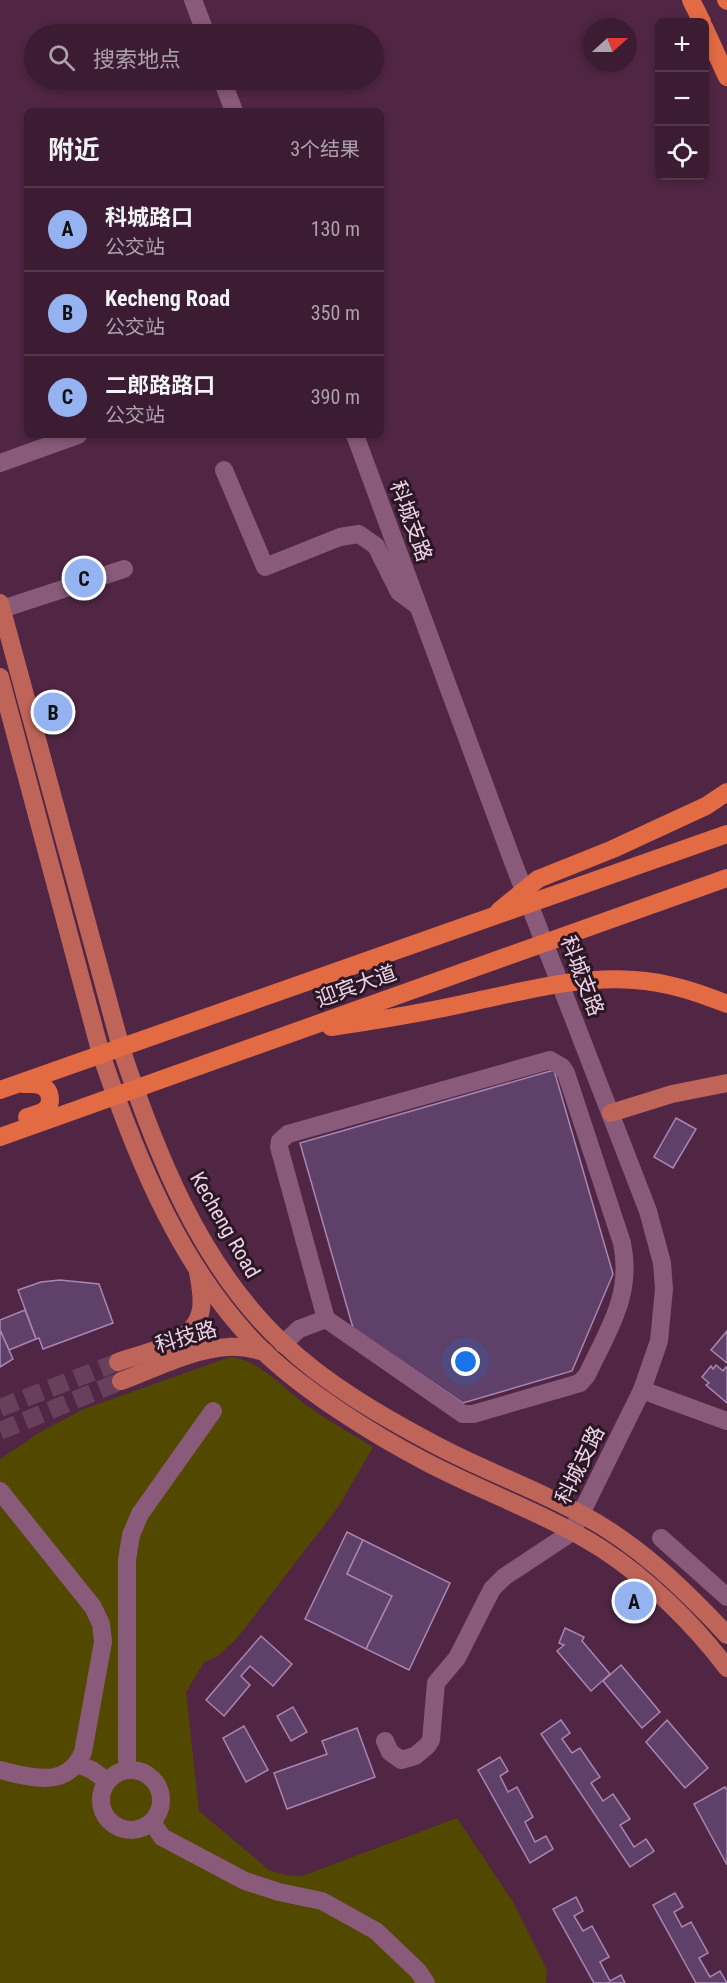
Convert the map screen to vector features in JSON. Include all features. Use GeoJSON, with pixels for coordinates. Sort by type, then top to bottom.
{"type":"FeatureCollection","features":[{"type":"Feature","properties":{"kind":"highway"},"geometry":{"type":"LineString","coordinates":[[691,0],[700,18]]}},
{"type":"Feature","properties":{"kind":"highway"},"geometry":{"type":"LineString","coordinates":[[709,36],[727,77]]}},
{"type":"Feature","properties":{"kind":"highway"},"geometry":{"type":"LineString","coordinates":[[488,920],[538,879],[613,849],[706,807],[727,792]]}},
{"type":"Feature","properties":{"kind":"highway","name":"迎宾大道"},"geometry":{"type":"LineString","coordinates":[[7,1087],[723,836]]}},
{"type":"Feature","properties":{"kind":"highway","name":"迎宾大道"},"geometry":{"type":"LineString","coordinates":[[0,1137],[727,878]]}},
{"type":"Feature","properties":{"kind":"highway"},"geometry":{"type":"LineString","coordinates":[[294,1032],[399,1018],[536,987],[583,981],[634,980],[674,986],[727,1004]]}},
{"type":"Feature","properties":{"kind":"highway"},"geometry":{"type":"LineString","coordinates":[[0,1127],[42,1112],[50,1102],[49,1093],[44,1086],[34,1084],[7,1087]]}},
{"type":"Feature","properties":{"kind":"main road","name":"Kecheng Road"},"geometry":{"type":"LineString","coordinates":[[1,606],[121,1048],[135,1089],[180,1197],[202,1239],[243,1300],[284,1344],[330,1381],[435,1445],[581,1514],[647,1557],[727,1635]]}},
{"type":"Feature","properties":{"kind":"main road","name":"Kecheng Road"},"geometry":{"type":"LineString","coordinates":[[0,677],[100,1054],[115,1096],[144,1168],[178,1235],[232,1317],[265,1352],[318,1395],[389,1441],[426,1462],[602,1549],[631,1571],[689,1624],[727,1668]]}},
{"type":"Feature","properties":{"kind":"main road"},"geometry":{"type":"LineString","coordinates":[[611,1113],[672,1094],[727,1083]]}},
{"type":"Feature","properties":{"kind":"main road"},"geometry":{"type":"LineString","coordinates":[[118,1362],[170,1343],[193,1328],[198,1321],[202,1307],[197,1267]]}},
{"type":"Feature","properties":{"kind":"main road","name":"科技路"},"geometry":{"type":"LineString","coordinates":[[121,1381],[184,1357],[218,1348],[238,1347],[265,1352]]}},
{"type":"Feature","properties":{"kind":"street"},"geometry":{"type":"LineString","coordinates":[[193,0],[202,24]]}},
{"type":"Feature","properties":{"kind":"street"},"geometry":{"type":"LineString","coordinates":[[226,90],[233,108]]}},
{"type":"Feature","properties":{"kind":"street"},"geometry":{"type":"LineString","coordinates":[[0,463],[70,438]]}},
{"type":"Feature","properties":{"kind":"street","name":"科城支路"},"geometry":{"type":"LineString","coordinates":[[356,438],[513,862],[648,1210],[662,1263],[664,1289],[659,1341],[642,1390],[572,1533]]}},
{"type":"Feature","properties":{"kind":"street"},"geometry":{"type":"LineString","coordinates":[[224,470],[265,567],[340,537],[359,534],[376,546],[399,592],[418,606]]}},
{"type":"Feature","properties":{"kind":"street"},"geometry":{"type":"LineString","coordinates":[[1,606],[124,569]]}},
{"type":"Feature","properties":{"kind":"street"},"geometry":{"type":"LineString","coordinates":[[550,1060],[562,1067],[566,1073],[622,1243],[626,1278],[622,1300],[587,1375],[580,1383],[473,1414],[464,1414],[326,1319],[279,1147],[283,1137],[550,1060]]}},
{"type":"Feature","properties":{"kind":"street"},"geometry":{"type":"LineString","coordinates":[[582,1122],[611,1113]]}},
{"type":"Feature","properties":{"kind":"street"},"geometry":{"type":"LineString","coordinates":[[284,1344],[299,1329],[326,1319]]}},
{"type":"Feature","properties":{"kind":"street"},"geometry":{"type":"LineString","coordinates":[[642,1390],[727,1421]]}},
{"type":"Feature","properties":{"kind":"street"},"geometry":{"type":"LineString","coordinates":[[127,1770],[127,1560],[131,1535],[140,1514],[213,1412]]}},
{"type":"Feature","properties":{"kind":"street"},"geometry":{"type":"LineString","coordinates":[[0,1491],[93,1607],[101,1624],[103,1642],[83,1752],[77,1764],[62,1775],[49,1779],[0,1770]]}},
{"type":"Feature","properties":{"kind":"street"},"geometry":{"type":"LineString","coordinates":[[385,1741],[390,1752],[401,1760],[415,1756],[427,1746],[432,1733],[436,1683],[457,1658],[492,1589],[504,1577],[572,1533]]}},
{"type":"Feature","properties":{"kind":"street"},"geometry":{"type":"LineString","coordinates":[[661,1538],[727,1597]]}},
{"type":"Feature","properties":{"kind":"street"},"geometry":{"type":"LineString","coordinates":[[77,1764],[92,1770],[107,1781]]}},
{"type":"Feature","properties":{"kind":"street"},"geometry":{"type":"LineString","coordinates":[[127,1770],[144,1772],[158,1786],[161,1795],[158,1815],[144,1828],[124,1830],[107,1820],[102,1811],[100,1800],[107,1781],[114,1774],[127,1770]]}},
{"type":"Feature","properties":{"kind":"street"},"geometry":{"type":"LineString","coordinates":[[152,1822],[162,1837],[245,1881],[279,1892],[322,1900],[376,1931],[418,1971],[426,1983]]}},
{"type":"Feature","properties":{"kind":"shaded area"},"geometry":{"type":"Polygon","coordinates":[[[230,1357],[253,1364],[313,1410],[373,1447],[339,1506],[238,1637],[218,1656],[204,1662],[186,1692],[199,1811],[269,1870],[286,1875],[302,1876],[457,1818],[513,1902],[547,1970],[546,1983],[0,1983],[0,1459],[42,1431],[84,1409],[230,1357]]]}},
{"type":"Feature","properties":{"kind":"building"},"geometry":{"type":"Polygon","coordinates":[[[554,1070],[613,1274],[572,1371],[463,1403],[353,1328],[300,1143],[554,1070]]]}},
{"type":"Feature","properties":{"kind":"building"},"geometry":{"type":"Polygon","coordinates":[[[676,1118],[696,1129],[673,1168],[654,1157],[676,1118]]]}},
{"type":"Feature","properties":{"kind":"building"},"geometry":{"type":"Polygon","coordinates":[[[60,1280],[99,1284],[113,1323],[43,1349],[39,1338],[36,1339],[18,1290],[41,1282],[60,1280]]]}},
{"type":"Feature","properties":{"kind":"building"},"geometry":{"type":"Polygon","coordinates":[[[25,1310],[36,1339],[9,1350],[0,1330],[0,1320],[25,1310]]]}},
{"type":"Feature","properties":{"kind":"building"},"geometry":{"type":"Polygon","coordinates":[[[0,1330],[13,1359],[0,1367],[0,1330]]]}},
{"type":"Feature","properties":{"kind":"building"},"geometry":{"type":"Polygon","coordinates":[[[727,1331],[727,1363],[711,1350],[727,1331]]]}},
{"type":"Feature","properties":{"kind":"building"},"geometry":{"type":"Polygon","coordinates":[[[716,1365],[723,1371],[727,1368],[727,1403],[706,1385],[709,1383],[702,1377],[711,1366],[713,1369],[716,1365]]]}},
{"type":"Feature","properties":{"kind":"building"},"geometry":{"type":"Polygon","coordinates":[[[347,1532],[363,1540],[347,1574],[392,1596],[366,1649],[305,1619],[347,1532]]]}},
{"type":"Feature","properties":{"kind":"building"},"geometry":{"type":"Polygon","coordinates":[[[363,1540],[450,1583],[409,1670],[366,1649],[392,1596],[347,1574],[363,1540]]]}},
{"type":"Feature","properties":{"kind":"building"},"geometry":{"type":"Polygon","coordinates":[[[565,1628],[584,1637],[582,1641],[610,1674],[591,1691],[557,1651],[564,1645],[559,1643],[565,1628]]]}},
{"type":"Feature","properties":{"kind":"building"},"geometry":{"type":"Polygon","coordinates":[[[261,1636],[292,1664],[273,1686],[250,1666],[241,1676],[250,1685],[224,1716],[206,1700],[261,1636]]]}},
{"type":"Feature","properties":{"kind":"building"},"geometry":{"type":"Polygon","coordinates":[[[621,1665],[660,1712],[642,1728],[603,1681],[621,1665]]]}},
{"type":"Feature","properties":{"kind":"building"},"geometry":{"type":"Polygon","coordinates":[[[293,1707],[307,1732],[291,1741],[277,1716],[293,1707]]]}},
{"type":"Feature","properties":{"kind":"building"},"geometry":{"type":"Polygon","coordinates":[[[561,1720],[570,1733],[562,1739],[572,1753],[580,1748],[600,1777],[591,1783],[603,1801],[613,1794],[630,1819],[620,1825],[634,1847],[646,1839],[654,1851],[630,1867],[541,1734],[561,1720]]]}},
{"type":"Feature","properties":{"kind":"building"},"geometry":{"type":"Polygon","coordinates":[[[667,1720],[708,1768],[685,1788],[646,1742],[667,1720]]]}},
{"type":"Feature","properties":{"kind":"building"},"geometry":{"type":"Polygon","coordinates":[[[244,1726],[268,1770],[246,1782],[223,1738],[244,1726]]]}},
{"type":"Feature","properties":{"kind":"building"},"geometry":{"type":"Polygon","coordinates":[[[357,1728],[375,1777],[287,1809],[274,1773],[327,1754],[322,1741],[357,1728]]]}},
{"type":"Feature","properties":{"kind":"building"},"geometry":{"type":"Polygon","coordinates":[[[500,1757],[508,1771],[500,1776],[508,1792],[517,1787],[533,1817],[525,1822],[535,1842],[546,1836],[553,1849],[530,1863],[478,1770],[500,1757]]]}},
{"type":"Feature","properties":{"kind":"building"},"geometry":{"type":"Polygon","coordinates":[[[725,1787],[727,1790],[727,1865],[694,1804],[725,1787]]]}},
{"type":"Feature","properties":{"kind":"building"},"geometry":{"type":"Polygon","coordinates":[[[675,1893],[683,1907],[674,1912],[682,1927],[691,1922],[708,1953],[699,1958],[710,1977],[720,1971],[727,1983],[696,1983],[653,1905],[675,1893]]]}},
{"type":"Feature","properties":{"kind":"building"},"geometry":{"type":"Polygon","coordinates":[[[576,1897],[583,1911],[574,1916],[583,1931],[592,1926],[609,1957],[600,1962],[610,1981],[621,1975],[625,1983],[594,1983],[553,1909],[576,1897]]]}},
{"type":"Feature","properties":{"kind":"tunnel"},"geometry":{"type":"LineString","coordinates":[[0,1408],[118,1362]]}},
{"type":"Feature","properties":{"kind":"tunnel"},"geometry":{"type":"LineString","coordinates":[[0,1431],[121,1381]]}},
{"type":"Feature","properties":{"kind":"place","name":"二郎路路口"},"geometry":{"type":"Point","coordinates":[84,578]}},
{"type":"Feature","properties":{"kind":"place","name":"Kecheng Road"},"geometry":{"type":"Point","coordinates":[53,712]}},
{"type":"Feature","properties":{"kind":"place","name":"科城路口"},"geometry":{"type":"Point","coordinates":[634,1601]}}]}
